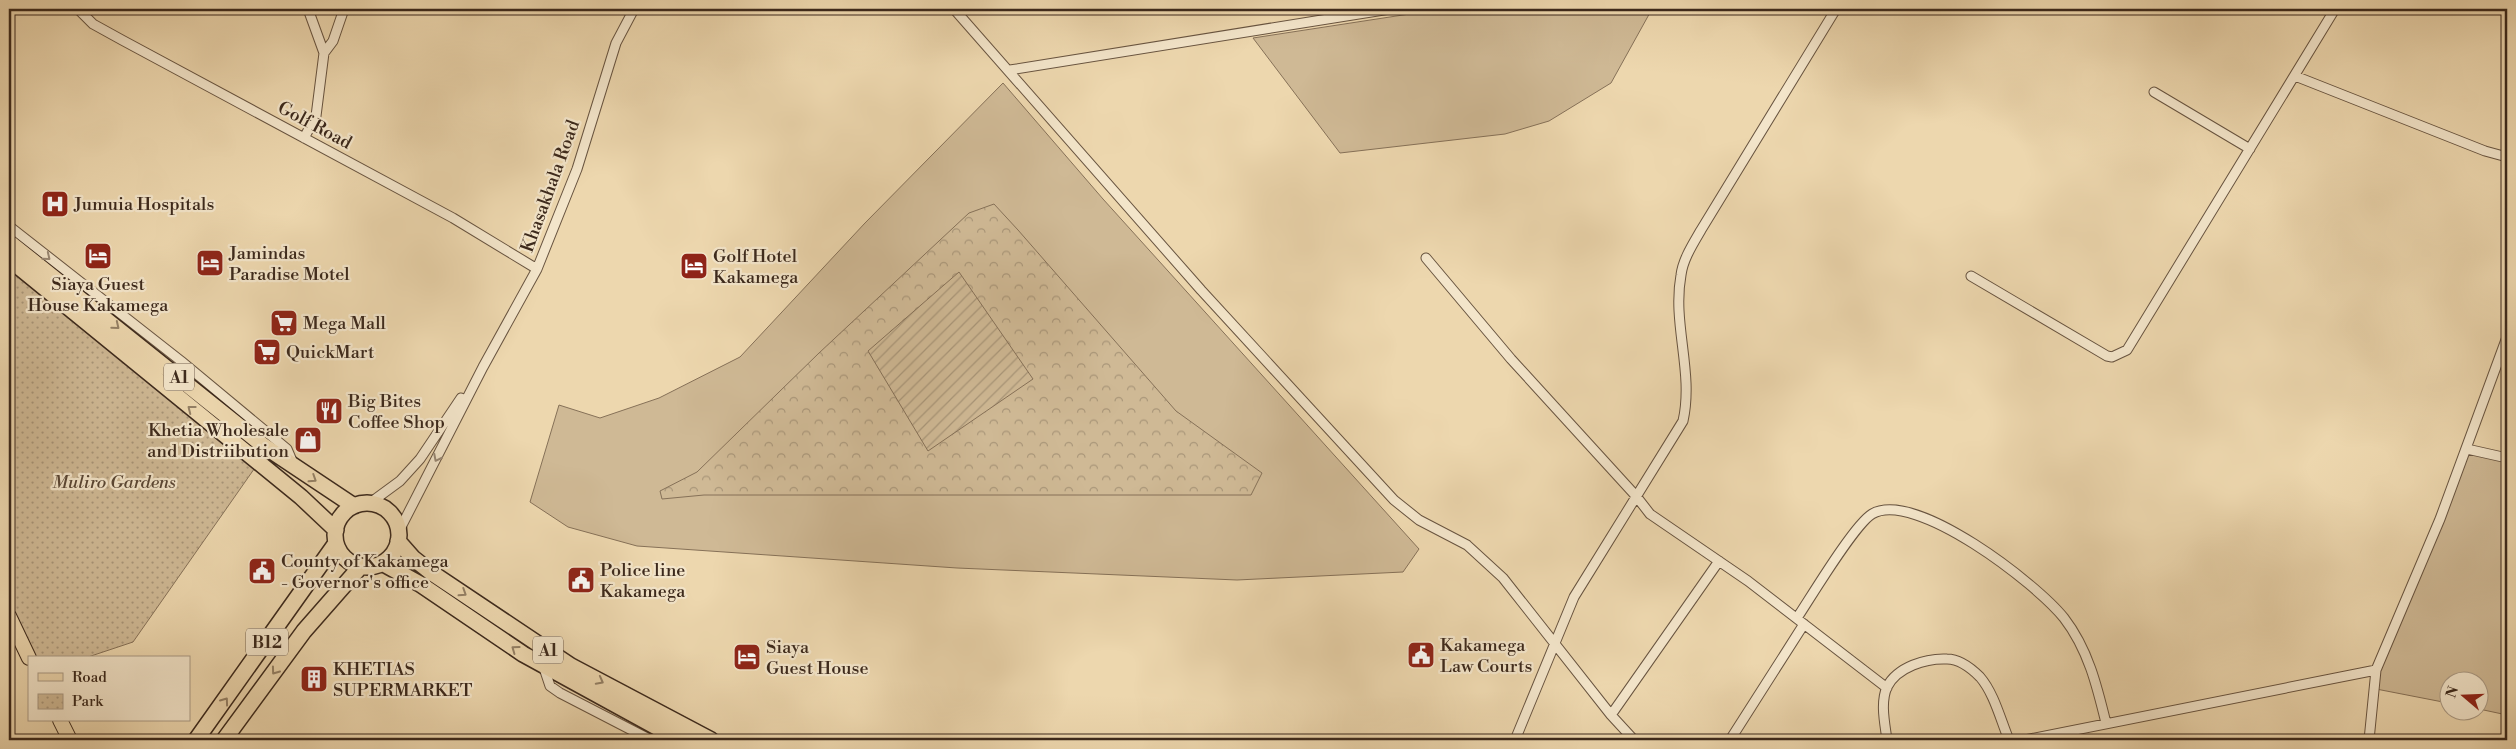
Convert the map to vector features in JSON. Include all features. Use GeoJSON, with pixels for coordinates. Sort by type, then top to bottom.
{"type":"FeatureCollection","features":[{"type":"Feature","properties":{"kind":"highway","name":"A1"},"geometry":{"type":"LineString","coordinates":[[9,242],[264,446],[354,506]]}},
{"type":"Feature","properties":{"kind":"highway","name":"A1"},"geometry":{"type":"LineString","coordinates":[[10,260],[302,497],[336,537]]}},
{"type":"Feature","properties":{"kind":"highway"},"geometry":{"type":"LineString","coordinates":[[370,503],[380,506],[389,512],[396,520],[399,536],[395,550],[382,563],[372,566],[361,566],[345,558],[336,537],[342,516],[354,506],[370,503]]}},
{"type":"Feature","properties":{"kind":"highway","name":"A1"},"geometry":{"type":"LineString","coordinates":[[399,536],[413,558],[432,573],[571,666],[710,740]]}},
{"type":"Feature","properties":{"kind":"highway","name":"B12"},"geometry":{"type":"LineString","coordinates":[[196,740],[286,616],[336,537]]}},
{"type":"Feature","properties":{"kind":"highway","name":"A1"},"geometry":{"type":"LineString","coordinates":[[382,563],[420,584],[543,665],[680,740]]}},
{"type":"Feature","properties":{"kind":"highway","name":"B12"},"geometry":{"type":"LineString","coordinates":[[224,740],[304,631],[361,566]]}},
{"type":"Feature","properties":{"kind":"highway"},"geometry":{"type":"LineString","coordinates":[[286,616],[304,631]]}},
{"type":"Feature","properties":{"kind":"main road"},"geometry":{"type":"LineString","coordinates":[[9,616],[28,656]]}},
{"type":"Feature","properties":{"kind":"main road"},"geometry":{"type":"LineString","coordinates":[[61,722],[70,740]]}},
{"type":"Feature","properties":{"kind":"street","name":"Golf Road"},"geometry":{"type":"LineString","coordinates":[[78,9],[93,24],[453,218],[537,269]]}},
{"type":"Feature","properties":{"kind":"street"},"geometry":{"type":"LineString","coordinates":[[304,138],[316,116],[324,52],[308,9]]}},
{"type":"Feature","properties":{"kind":"street"},"geometry":{"type":"LineString","coordinates":[[324,52],[332,41],[344,9]]}},
{"type":"Feature","properties":{"kind":"street","name":"Khasakhala Road"},"geometry":{"type":"LineString","coordinates":[[482,367],[537,269],[577,169],[616,43],[634,9]]}},
{"type":"Feature","properties":{"kind":"street"},"geometry":{"type":"LineString","coordinates":[[954,9],[1010,70],[1201,290],[1394,500],[1419,520],[1467,545],[1503,578],[1611,715],[1634,740]]}},
{"type":"Feature","properties":{"kind":"street"},"geometry":{"type":"LineString","coordinates":[[1010,70],[1390,9]]}},
{"type":"Feature","properties":{"kind":"street"},"geometry":{"type":"LineString","coordinates":[[1515,740],[1574,598],[1590,569],[1683,421],[1687,402],[1686,362],[1679,302],[1683,265],[1701,230],[1836,9]]}},
{"type":"Feature","properties":{"kind":"street"},"geometry":{"type":"LineString","coordinates":[[1971,276],[2107,356],[2118,355],[2127,350],[2335,9]]}},
{"type":"Feature","properties":{"kind":"street"},"geometry":{"type":"LineString","coordinates":[[2295,76],[2485,151],[2507,157]]}},
{"type":"Feature","properties":{"kind":"street"},"geometry":{"type":"LineString","coordinates":[[2154,92],[2250,149]]}},
{"type":"Feature","properties":{"kind":"street"},"geometry":{"type":"LineString","coordinates":[[9,226],[181,361],[287,448],[294,467]]}},
{"type":"Feature","properties":{"kind":"street"},"geometry":{"type":"LineString","coordinates":[[1426,258],[1511,359],[1636,496],[1650,514],[1719,560],[1887,688]]}},
{"type":"Feature","properties":{"kind":"street"},"geometry":{"type":"LineString","coordinates":[[2370,740],[2376,670],[2467,449],[2507,336]]}},
{"type":"Feature","properties":{"kind":"street"},"geometry":{"type":"LineString","coordinates":[[370,503],[400,481],[420,459],[482,367]]}},
{"type":"Feature","properties":{"kind":"street"},"geometry":{"type":"LineString","coordinates":[[399,536],[482,367]]}},
{"type":"Feature","properties":{"kind":"street"},"geometry":{"type":"LineString","coordinates":[[2467,449],[2507,458]]}},
{"type":"Feature","properties":{"kind":"street"},"geometry":{"type":"LineString","coordinates":[[1730,740],[1856,532],[1872,514],[1892,508],[1912,512],[1969,541],[2011,569],[2044,596],[2064,619],[2081,645],[2095,677],[2106,723]]}},
{"type":"Feature","properties":{"kind":"street"},"geometry":{"type":"LineString","coordinates":[[1611,715],[1719,560]]}},
{"type":"Feature","properties":{"kind":"street"},"geometry":{"type":"LineString","coordinates":[[1887,740],[1883,706],[1887,688],[1898,673],[1919,663],[1948,659],[1965,664],[1981,678],[1995,705],[2009,740]]}},
{"type":"Feature","properties":{"kind":"street"},"geometry":{"type":"LineString","coordinates":[[543,665],[550,686],[560,693],[651,740]]}},
{"type":"Feature","properties":{"kind":"street"},"geometry":{"type":"LineString","coordinates":[[2024,740],[2376,670]]}},
{"type":"Feature","properties":{"kind":"green space"},"geometry":{"type":"Polygon","coordinates":[[[1442,9],[1652,9],[1611,83],[1549,121],[1505,134],[1340,153],[1253,38],[1442,9]]]}},
{"type":"Feature","properties":{"kind":"green space"},"geometry":{"type":"Polygon","coordinates":[[[1003,83],[1103,199],[1419,549],[1403,572],[1237,580],[957,568],[637,546],[568,527],[530,502],[559,405],[600,418],[659,398],[740,357],[865,223],[1003,83]]]}},
{"type":"Feature","properties":{"kind":"green space"},"geometry":{"type":"Polygon","coordinates":[[[994,204],[1176,411],[1262,473],[1251,495],[704,495],[662,499],[660,491],[697,472],[819,353],[969,213],[994,204]]]}},
{"type":"Feature","properties":{"kind":"green space","name":"Muliro Gardens"},"geometry":{"type":"Polygon","coordinates":[[[9,261],[259,462],[133,642],[91,656],[28,656],[9,616],[9,261]]]}},
{"type":"Feature","properties":{"kind":"green space"},"geometry":{"type":"Polygon","coordinates":[[[959,272],[1033,379],[928,451],[868,351],[959,272]]]}},
{"type":"Feature","properties":{"kind":"green space"},"geometry":{"type":"Polygon","coordinates":[[[2466,449],[2507,459],[2507,715],[2488,711],[2488,672],[2438,672],[2438,701],[2371,688],[2466,449]]]}},
{"type":"Feature","properties":{"kind":"place","name":"Jumuia Hospitals"},"geometry":{"type":"Point","coordinates":[55,204]}},
{"type":"Feature","properties":{"kind":"place","name":"Siaya Guest House Kakamega"},"geometry":{"type":"Point","coordinates":[98,256]}},
{"type":"Feature","properties":{"kind":"place","name":"Jamindas Paradise Motel"},"geometry":{"type":"Point","coordinates":[210,263]}},
{"type":"Feature","properties":{"kind":"place","name":"Golf Hotel Kakamega"},"geometry":{"type":"Point","coordinates":[694,266]}},
{"type":"Feature","properties":{"kind":"place","name":"Mega Mall"},"geometry":{"type":"Point","coordinates":[284,323]}},
{"type":"Feature","properties":{"kind":"place","name":"QuickMart"},"geometry":{"type":"Point","coordinates":[267,352]}},
{"type":"Feature","properties":{"kind":"place","name":"Big Bites Coffee Shop"},"geometry":{"type":"Point","coordinates":[329,411]}},
{"type":"Feature","properties":{"kind":"place","name":"Khetia Wholesale and Distriibution"},"geometry":{"type":"Point","coordinates":[308,440]}},
{"type":"Feature","properties":{"kind":"place","name":"County of Kakamega - Governor's office"},"geometry":{"type":"Point","coordinates":[262,571]}},
{"type":"Feature","properties":{"kind":"place","name":"Police line Kakamega"},"geometry":{"type":"Point","coordinates":[581,580]}},
{"type":"Feature","properties":{"kind":"place","name":"Kakamega Law Courts"},"geometry":{"type":"Point","coordinates":[1421,655]}},
{"type":"Feature","properties":{"kind":"place","name":"Siaya Guest House"},"geometry":{"type":"Point","coordinates":[747,657]}},
{"type":"Feature","properties":{"kind":"place","name":"KHETIAS SUPERMARKET"},"geometry":{"type":"Point","coordinates":[314,679]}}]}
